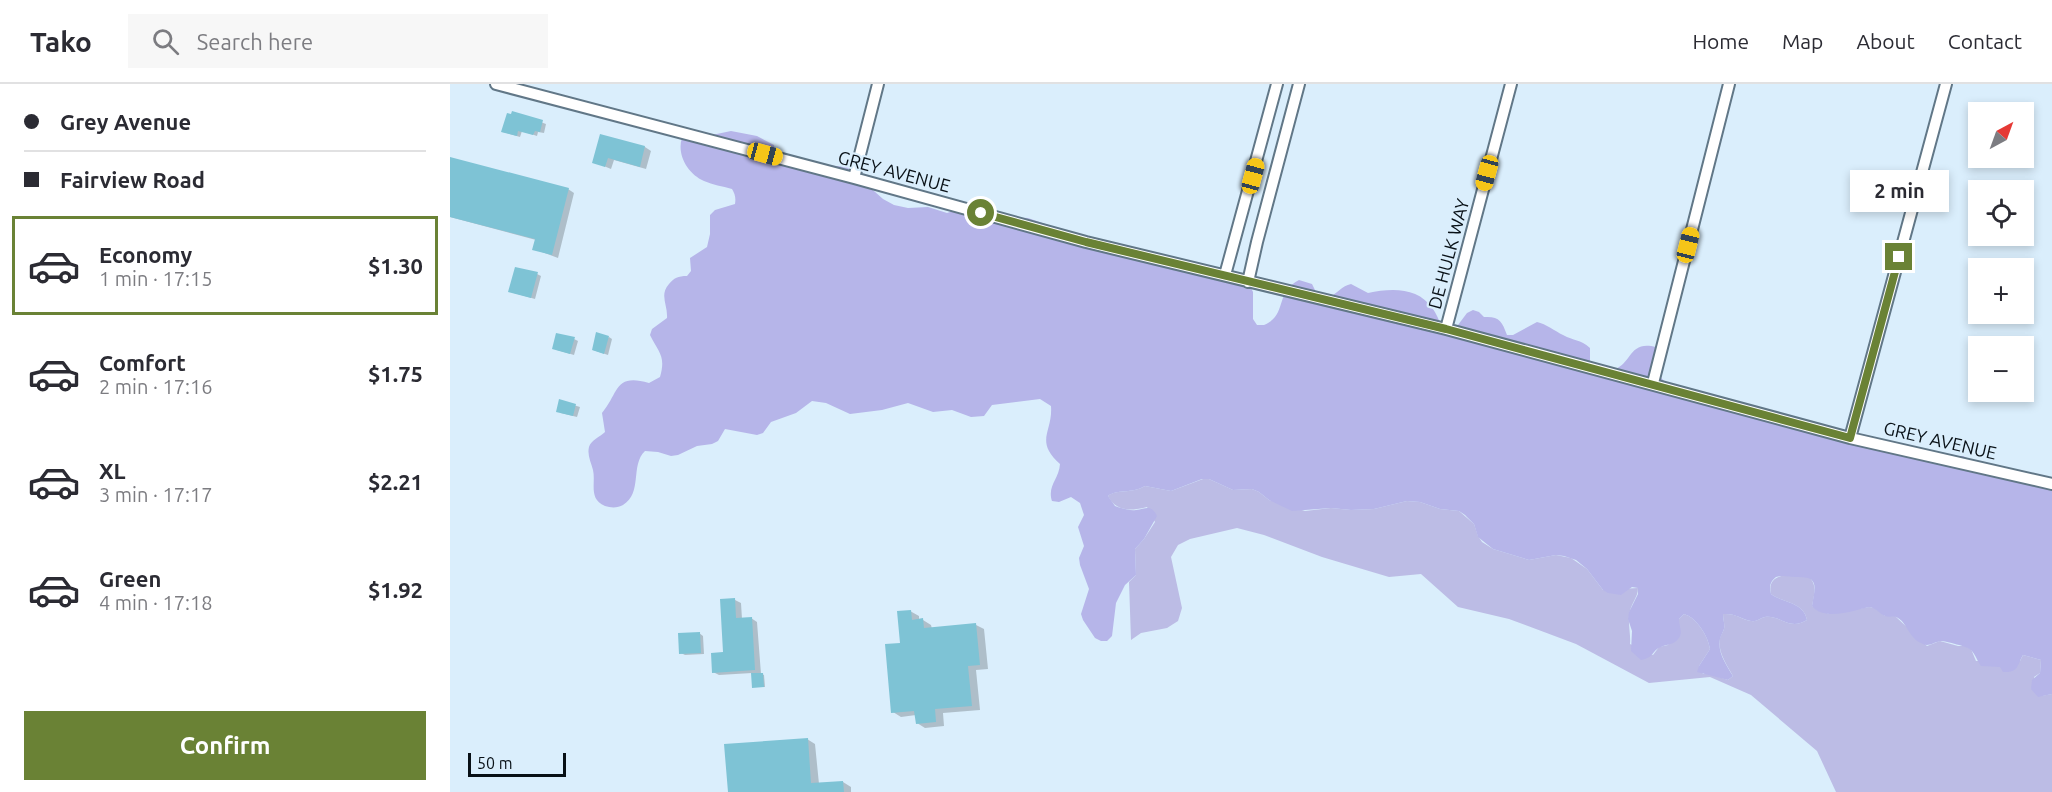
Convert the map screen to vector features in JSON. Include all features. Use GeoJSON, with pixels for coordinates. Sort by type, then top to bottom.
{"type":"FeatureCollection","features":[{"type":"Feature","properties":{"kind":"street","name":"GREY AVENUE"},"geometry":{"type":"LineString","coordinates":[[496,84],[854,178],[1086,242],[1446,329],[1850,438],[2052,484]]}},
{"type":"Feature","properties":{"kind":"street"},"geometry":{"type":"LineString","coordinates":[[854,178],[878,84]]}},
{"type":"Feature","properties":{"kind":"street"},"geometry":{"type":"LineString","coordinates":[[1225,275],[1277,84]]}},
{"type":"Feature","properties":{"kind":"street"},"geometry":{"type":"LineString","coordinates":[[1248,282],[1299,84]]}},
{"type":"Feature","properties":{"kind":"street","name":"DE HULK WAY"},"geometry":{"type":"LineString","coordinates":[[1446,329],[1511,84]]}},
{"type":"Feature","properties":{"kind":"street"},"geometry":{"type":"LineString","coordinates":[[1653,383],[1730,84]]}},
{"type":"Feature","properties":{"kind":"street"},"geometry":{"type":"LineString","coordinates":[[1850,438],[1946,84]]}},
{"type":"Feature","properties":{"kind":"shaded area"},"geometry":{"type":"Polygon","coordinates":[[[686,130],[712,135],[731,131],[757,136],[774,145],[775,152],[815,164],[847,167],[883,199],[894,205],[908,208],[928,207],[947,213],[971,205],[978,207],[988,216],[1028,218],[1054,227],[1070,240],[1250,286],[1253,292],[1253,319],[1257,325],[1264,325],[1276,316],[1286,291],[1299,280],[1312,284],[1318,296],[1329,298],[1351,284],[1368,293],[1386,290],[1404,291],[1427,302],[1435,312],[1444,331],[1455,329],[1467,313],[1473,310],[1484,317],[1499,320],[1507,335],[1513,335],[1537,322],[1586,345],[1590,348],[1590,368],[1606,370],[1621,366],[1636,349],[1647,346],[1656,347],[1658,371],[1661,378],[1692,391],[1704,400],[1950,456],[1963,456],[2052,490],[2052,694],[2038,697],[2031,689],[2032,680],[2040,673],[2041,660],[2023,655],[2015,670],[2003,672],[2000,667],[1981,666],[1973,652],[1966,647],[1941,641],[1925,645],[1911,635],[1898,618],[1885,616],[1876,609],[1869,607],[1839,614],[1817,611],[1812,606],[1814,584],[1809,578],[1804,577],[1776,577],[1770,586],[1771,594],[1802,610],[1807,620],[1801,623],[1790,623],[1771,617],[1751,621],[1723,614],[1724,627],[1719,644],[1723,659],[1733,676],[1728,680],[1697,672],[1710,649],[1701,628],[1693,619],[1684,614],[1679,619],[1681,633],[1679,638],[1673,643],[1658,648],[1648,658],[1641,660],[1631,651],[1632,631],[1628,619],[1638,594],[1638,588],[1632,587],[1621,595],[1608,593],[1576,560],[1556,555],[1529,560],[1493,549],[1478,537],[1474,524],[1459,511],[1440,509],[1420,502],[1407,501],[1374,509],[1331,508],[1292,511],[1252,489],[1233,490],[1209,479],[1202,479],[1171,491],[1145,486],[1108,496],[1115,506],[1131,510],[1150,509],[1157,516],[1144,539],[1135,549],[1136,575],[1125,585],[1116,603],[1112,636],[1107,641],[1101,641],[1095,638],[1081,614],[1089,589],[1079,558],[1084,546],[1078,527],[1084,515],[1080,503],[1071,497],[1059,502],[1052,501],[1051,491],[1060,464],[1052,456],[1046,442],[1051,406],[1040,399],[992,405],[984,416],[971,417],[952,410],[933,412],[908,403],[882,410],[850,414],[826,403],[812,401],[796,413],[771,422],[763,433],[757,435],[725,429],[718,441],[697,446],[678,455],[671,456],[645,451],[638,464],[635,486],[629,500],[619,507],[605,506],[596,499],[594,475],[588,453],[592,442],[605,432],[602,413],[623,383],[638,381],[649,383],[660,377],[662,359],[650,335],[652,329],[667,318],[664,296],[666,288],[675,279],[687,276],[691,271],[690,258],[707,247],[710,215],[715,210],[735,204],[732,189],[704,181],[691,172],[687,166],[681,152],[682,137],[686,130]]]}},
{"type":"Feature","properties":{"kind":"shaded area"},"geometry":{"type":"Polygon","coordinates":[[[1203,479],[1209,479],[1233,490],[1252,489],[1269,500],[1305,511],[1331,508],[1374,509],[1407,501],[1459,511],[1474,524],[1482,542],[1493,549],[1529,560],[1556,555],[1571,558],[1587,569],[1603,590],[1638,588],[1629,614],[1630,644],[1653,655],[1659,647],[1668,645],[1679,625],[1679,619],[1684,614],[1689,616],[1701,628],[1709,644],[1710,649],[1699,666],[1703,674],[1728,680],[1733,676],[1723,658],[1719,643],[1724,630],[1723,614],[1731,614],[1753,621],[1771,617],[1795,624],[1807,620],[1805,614],[1797,606],[1771,594],[1773,581],[1788,575],[1808,576],[1814,586],[1812,606],[1829,614],[1875,608],[1885,616],[1895,616],[1927,646],[1940,641],[1965,646],[1971,649],[1976,661],[2020,661],[2023,655],[2041,660],[2040,673],[2034,677],[2041,696],[2052,694],[2052,792],[1836,792],[1817,751],[1751,695],[1710,677],[1649,683],[1576,644],[1509,619],[1458,607],[1421,574],[1389,577],[1237,528],[1190,539],[1178,545],[1171,557],[1182,608],[1178,621],[1167,628],[1141,633],[1131,640],[1129,582],[1136,575],[1135,549],[1155,522],[1147,507],[1120,508],[1108,496],[1145,486],[1171,491],[1203,479]]]}},
{"type":"Feature","properties":{"kind":"building"},"geometry":{"type":"Polygon","coordinates":[[[512,111],[543,120],[540,132],[535,131],[533,135],[518,131],[517,136],[501,132],[507,113],[511,114],[512,111]]]}},
{"type":"Feature","properties":{"kind":"building"},"geometry":{"type":"Polygon","coordinates":[[[600,134],[645,146],[640,167],[608,158],[605,167],[592,163],[600,134]]]}},
{"type":"Feature","properties":{"kind":"building"},"geometry":{"type":"Polygon","coordinates":[[[450,157],[569,188],[552,255],[532,250],[535,239],[450,217],[450,157]]]}},
{"type":"Feature","properties":{"kind":"building"},"geometry":{"type":"Polygon","coordinates":[[[515,267],[538,272],[531,298],[508,292],[515,267]]]}},
{"type":"Feature","properties":{"kind":"building"},"geometry":{"type":"Polygon","coordinates":[[[596,332],[609,336],[604,354],[592,350],[596,332]]]}},
{"type":"Feature","properties":{"kind":"building"},"geometry":{"type":"Polygon","coordinates":[[[556,333],[575,337],[570,354],[552,349],[556,333]]]}},
{"type":"Feature","properties":{"kind":"building"},"geometry":{"type":"Polygon","coordinates":[[[559,399],[576,404],[573,416],[556,412],[559,399]]]}},
{"type":"Feature","properties":{"kind":"building"},"geometry":{"type":"Polygon","coordinates":[[[735,598],[736,618],[752,617],[755,670],[712,673],[711,653],[723,652],[720,599],[735,598]]]}},
{"type":"Feature","properties":{"kind":"building"},"geometry":{"type":"Polygon","coordinates":[[[911,610],[912,620],[923,618],[924,628],[976,623],[980,665],[968,666],[972,706],[935,709],[936,722],[916,724],[914,711],[891,713],[885,644],[900,643],[897,611],[911,610]]]}},
{"type":"Feature","properties":{"kind":"building"},"geometry":{"type":"Polygon","coordinates":[[[700,632],[701,653],[679,654],[678,633],[700,632]]]}},
{"type":"Feature","properties":{"kind":"building"},"geometry":{"type":"Polygon","coordinates":[[[751,673],[763,673],[764,687],[752,688],[751,673]]]}},
{"type":"Feature","properties":{"kind":"building"},"geometry":{"type":"Polygon","coordinates":[[[808,738],[811,783],[843,781],[844,792],[728,792],[724,744],[808,738]]]}},
{"type":"Feature","properties":{"kind":"route"},"geometry":{"type":"LineString","coordinates":[[981,213],[1086,242],[1446,329],[1850,438],[1899,257]]}}]}
